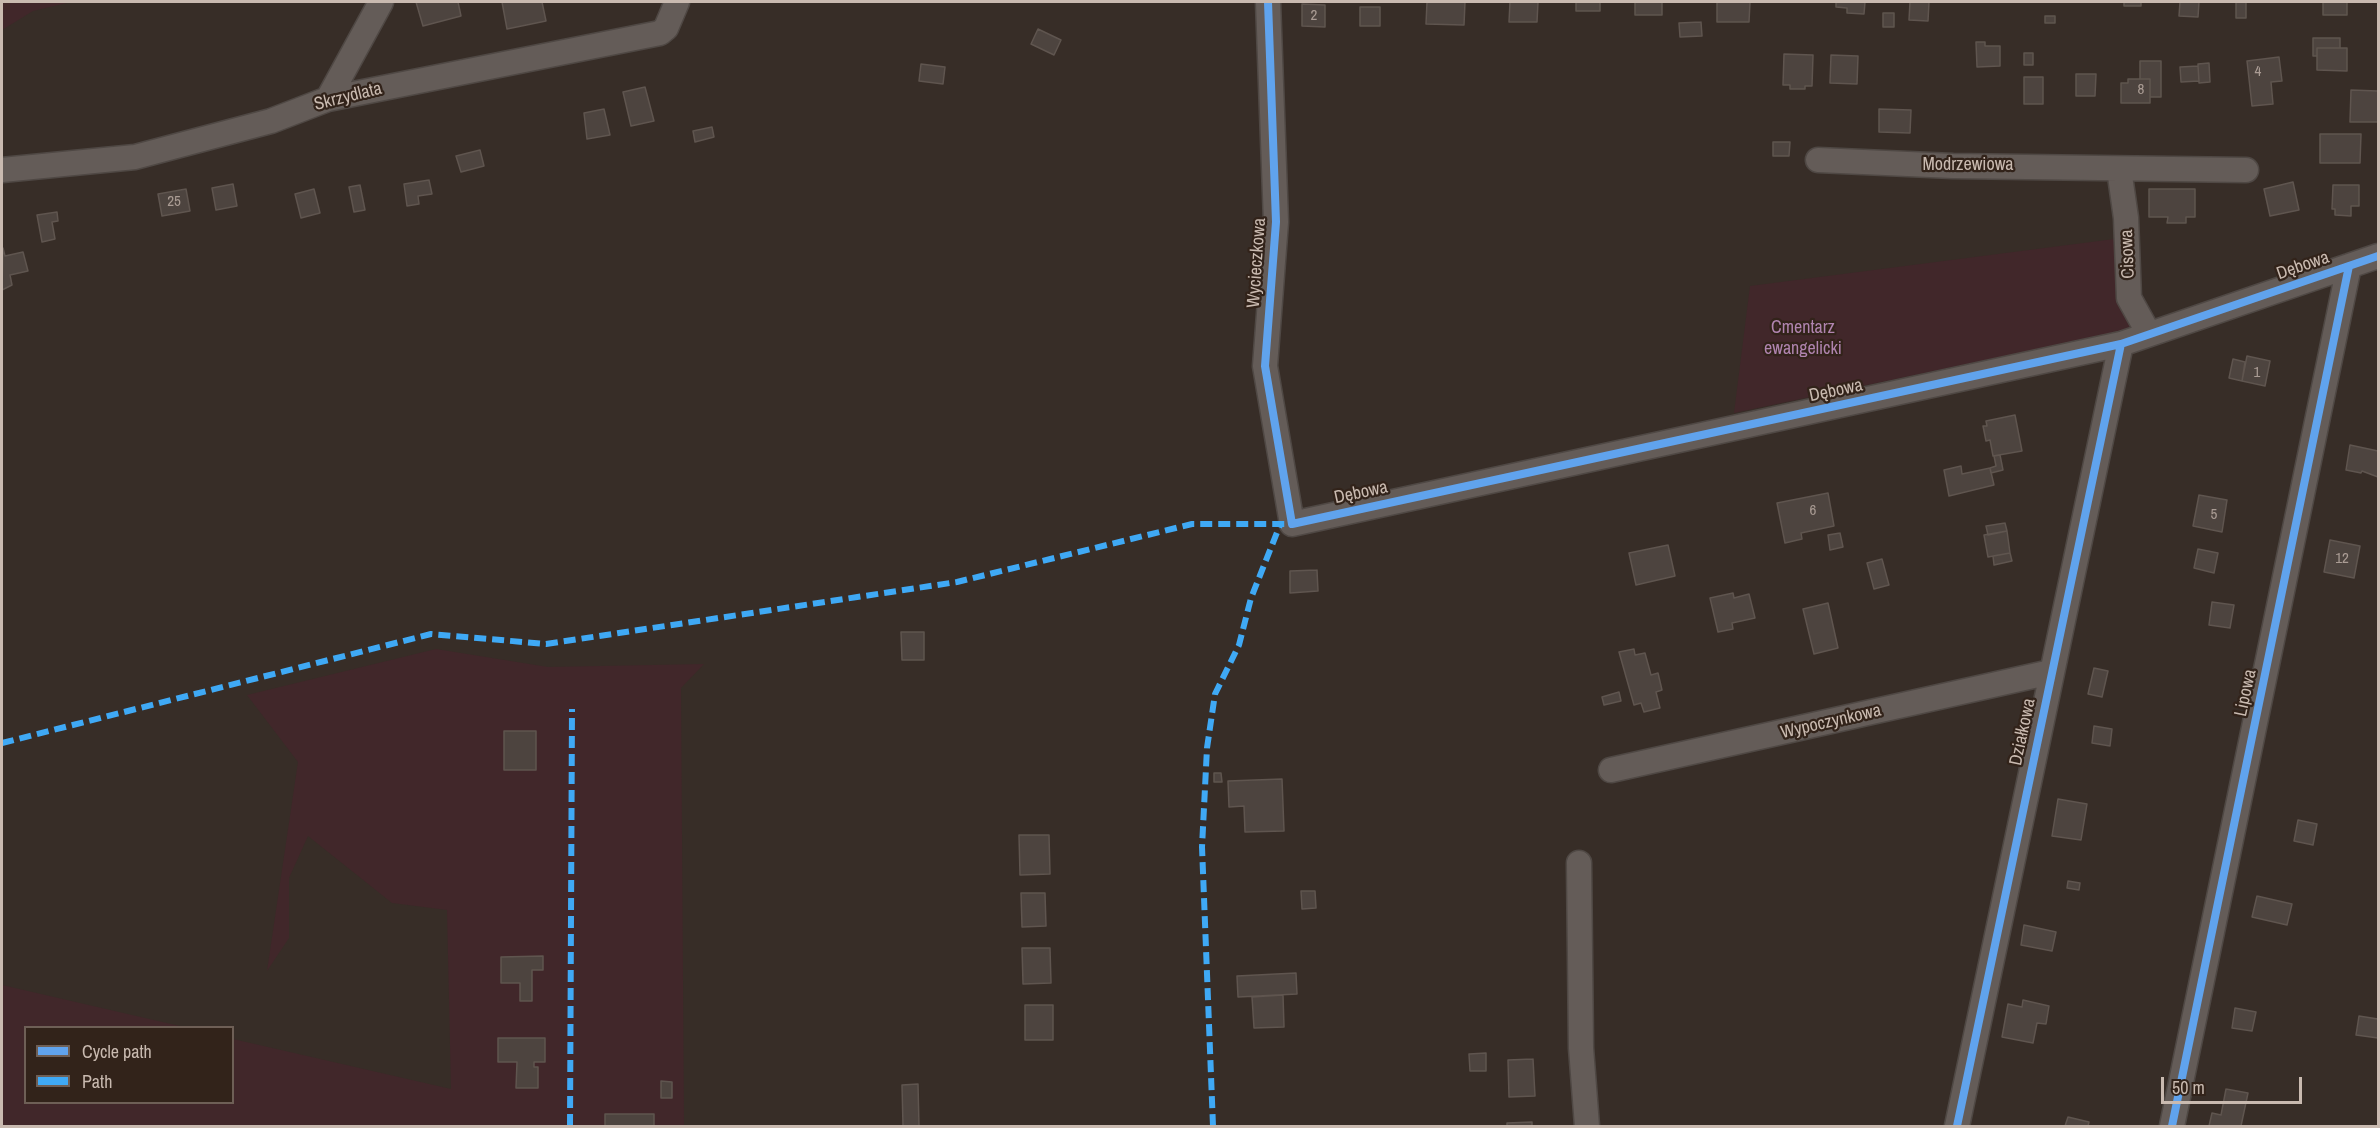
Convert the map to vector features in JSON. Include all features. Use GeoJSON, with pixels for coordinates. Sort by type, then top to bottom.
{"type":"FeatureCollection","features":[{"type":"Feature","properties":{"kind":"street"},"geometry":{"type":"LineString","coordinates":[[328,99],[381,2]]}},
{"type":"Feature","properties":{"kind":"street","name":"Skrzydlata"},"geometry":{"type":"LineString","coordinates":[[2,170],[135,157],[271,121],[328,99],[660,33],[666,28],[677,2]]}},
{"type":"Feature","properties":{"kind":"street","name":"Wycieczkowa"},"geometry":{"type":"LineString","coordinates":[[1268,2],[1276,222],[1264,366],[1292,524]]}},
{"type":"Feature","properties":{"kind":"street","name":"Modrzewiowa"},"geometry":{"type":"LineString","coordinates":[[1818,160],[2119,169],[2246,170]]}},
{"type":"Feature","properties":{"kind":"street","name":"Cisowa"},"geometry":{"type":"LineString","coordinates":[[2119,169],[2126,219],[2129,298],[2149,334]]}},
{"type":"Feature","properties":{"kind":"street","name":"Dębowa"},"geometry":{"type":"LineString","coordinates":[[1292,524],[2121,344],[2379,256]]}},
{"type":"Feature","properties":{"kind":"street","name":"Lipowa"},"geometry":{"type":"LineString","coordinates":[[2172,1126],[2349,266]]}},
{"type":"Feature","properties":{"kind":"street","name":"Działkowa"},"geometry":{"type":"LineString","coordinates":[[1957,1126],[2121,344]]}},
{"type":"Feature","properties":{"kind":"street","name":"Wypoczynkowa"},"geometry":{"type":"LineString","coordinates":[[1611,771],[2051,672]]}},
{"type":"Feature","properties":{"kind":"street"},"geometry":{"type":"LineString","coordinates":[[1579,863],[1581,1048],[1587,1126]]}},
{"type":"Feature","properties":{"kind":"green space"},"geometry":{"type":"Polygon","coordinates":[[[2,2],[71,2],[33,11],[2,30],[2,2]]]}},
{"type":"Feature","properties":{"kind":"green space","name":"Cmentarz ewangelicki"},"geometry":{"type":"Polygon","coordinates":[[[2122,238],[2138,328],[1734,413],[1750,286],[2122,238]]]}},
{"type":"Feature","properties":{"kind":"green space"},"geometry":{"type":"Polygon","coordinates":[[[436,649],[548,667],[704,664],[681,688],[684,1126],[2,1126],[2,985],[180,1026],[24,1026],[24,1104],[234,1104],[234,1039],[451,1089],[447,910],[392,903],[308,836],[289,878],[289,938],[267,971],[298,762],[247,695],[436,649]]]}},
{"type":"Feature","properties":{"kind":"building"},"geometry":{"type":"Polygon","coordinates":[[[416,2],[458,2],[461,16],[423,26],[416,2]]]}},
{"type":"Feature","properties":{"kind":"building"},"geometry":{"type":"Polygon","coordinates":[[[502,2],[542,2],[546,21],[507,29],[502,2]]]}},
{"type":"Feature","properties":{"kind":"building"},"geometry":{"type":"Polygon","coordinates":[[[1427,2],[1465,2],[1464,25],[1426,24],[1427,2]]]}},
{"type":"Feature","properties":{"kind":"building"},"geometry":{"type":"Polygon","coordinates":[[[1510,2],[1538,2],[1537,22],[1509,22],[1510,2]]]}},
{"type":"Feature","properties":{"kind":"building"},"geometry":{"type":"Polygon","coordinates":[[[1576,2],[1600,2],[1600,11],[1576,11],[1576,2]]]}},
{"type":"Feature","properties":{"kind":"building"},"geometry":{"type":"Polygon","coordinates":[[[1635,2],[1662,2],[1662,15],[1635,15],[1635,2]]]}},
{"type":"Feature","properties":{"kind":"building"},"geometry":{"type":"Polygon","coordinates":[[[1717,2],[1750,2],[1749,22],[1717,22],[1717,2]]]}},
{"type":"Feature","properties":{"kind":"building"},"geometry":{"type":"Polygon","coordinates":[[[1836,2],[1865,2],[1864,14],[1847,13],[1847,8],[1836,7],[1836,2]]]}},
{"type":"Feature","properties":{"kind":"building"},"geometry":{"type":"Polygon","coordinates":[[[1910,2],[1929,2],[1928,21],[1909,20],[1910,2]]]}},
{"type":"Feature","properties":{"kind":"building"},"geometry":{"type":"Polygon","coordinates":[[[2124,2],[2141,2],[2141,6],[2124,6],[2124,2]]]}},
{"type":"Feature","properties":{"kind":"building"},"geometry":{"type":"Polygon","coordinates":[[[2180,2],[2199,2],[2198,17],[2179,16],[2180,2]]]}},
{"type":"Feature","properties":{"kind":"building"},"geometry":{"type":"Polygon","coordinates":[[[2236,2],[2246,2],[2246,18],[2236,18],[2236,2]]]}},
{"type":"Feature","properties":{"kind":"building"},"geometry":{"type":"Polygon","coordinates":[[[2323,2],[2347,2],[2347,15],[2323,15],[2323,2]]]}},
{"type":"Feature","properties":{"kind":"building"},"geometry":{"type":"Polygon","coordinates":[[[1302,4],[1325,5],[1325,27],[1302,26],[1302,4]]]}},
{"type":"Feature","properties":{"kind":"building"},"geometry":{"type":"Polygon","coordinates":[[[1360,7],[1380,7],[1380,26],[1360,26],[1360,7]]]}},
{"type":"Feature","properties":{"kind":"building"},"geometry":{"type":"Polygon","coordinates":[[[1883,13],[1894,13],[1894,27],[1883,27],[1883,13]]]}},
{"type":"Feature","properties":{"kind":"building"},"geometry":{"type":"Polygon","coordinates":[[[2045,16],[2055,16],[2055,23],[2045,23],[2045,16]]]}},
{"type":"Feature","properties":{"kind":"building"},"geometry":{"type":"Polygon","coordinates":[[[1701,22],[1702,36],[1680,37],[1679,23],[1701,22]]]}},
{"type":"Feature","properties":{"kind":"building"},"geometry":{"type":"Polygon","coordinates":[[[1038,29],[1061,40],[1054,55],[1031,44],[1038,29]]]}},
{"type":"Feature","properties":{"kind":"building"},"geometry":{"type":"Polygon","coordinates":[[[2313,38],[2340,38],[2340,48],[2317,48],[2317,56],[2313,56],[2313,38]]]}},
{"type":"Feature","properties":{"kind":"building"},"geometry":{"type":"Polygon","coordinates":[[[1976,42],[1985,42],[1985,46],[2000,46],[2000,66],[1977,67],[1976,42]]]}},
{"type":"Feature","properties":{"kind":"building"},"geometry":{"type":"Polygon","coordinates":[[[2317,48],[2347,48],[2347,71],[2317,70],[2317,48]]]}},
{"type":"Feature","properties":{"kind":"building"},"geometry":{"type":"Polygon","coordinates":[[[2024,53],[2033,53],[2033,65],[2024,65],[2024,53]]]}},
{"type":"Feature","properties":{"kind":"building"},"geometry":{"type":"Polygon","coordinates":[[[1784,54],[1813,55],[1812,86],[1805,86],[1805,89],[1790,89],[1790,85],[1783,85],[1784,54]]]}},
{"type":"Feature","properties":{"kind":"building"},"geometry":{"type":"Polygon","coordinates":[[[1831,55],[1858,56],[1857,84],[1830,83],[1831,55]]]}},
{"type":"Feature","properties":{"kind":"building"},"geometry":{"type":"Polygon","coordinates":[[[2279,57],[2282,81],[2271,82],[2273,104],[2252,106],[2247,61],[2279,57]]]}},
{"type":"Feature","properties":{"kind":"building"},"geometry":{"type":"Polygon","coordinates":[[[2140,61],[2161,61],[2161,97],[2150,97],[2150,79],[2140,79],[2140,61]]]}},
{"type":"Feature","properties":{"kind":"building"},"geometry":{"type":"Polygon","coordinates":[[[2209,63],[2210,82],[2199,83],[2198,64],[2209,63]]]}},
{"type":"Feature","properties":{"kind":"building"},"geometry":{"type":"Polygon","coordinates":[[[921,64],[945,67],[943,84],[919,81],[921,64]]]}},
{"type":"Feature","properties":{"kind":"building"},"geometry":{"type":"Polygon","coordinates":[[[2198,66],[2199,81],[2181,82],[2180,67],[2198,66]]]}},
{"type":"Feature","properties":{"kind":"building"},"geometry":{"type":"Polygon","coordinates":[[[2076,74],[2096,74],[2095,96],[2076,96],[2076,74]]]}},
{"type":"Feature","properties":{"kind":"building"},"geometry":{"type":"Polygon","coordinates":[[[2024,77],[2043,77],[2043,104],[2024,104],[2024,77]]]}},
{"type":"Feature","properties":{"kind":"building"},"geometry":{"type":"Polygon","coordinates":[[[2128,79],[2150,79],[2150,103],[2121,103],[2121,83],[2128,83],[2128,79]]]}},
{"type":"Feature","properties":{"kind":"building"},"geometry":{"type":"Polygon","coordinates":[[[645,87],[654,121],[631,126],[623,92],[645,87]]]}},
{"type":"Feature","properties":{"kind":"building"},"geometry":{"type":"Polygon","coordinates":[[[2351,90],[2378,91],[2378,122],[2350,122],[2351,90]]]}},
{"type":"Feature","properties":{"kind":"building"},"geometry":{"type":"Polygon","coordinates":[[[604,109],[610,135],[587,139],[584,113],[604,109]]]}},
{"type":"Feature","properties":{"kind":"building"},"geometry":{"type":"Polygon","coordinates":[[[1879,109],[1911,110],[1910,133],[1879,132],[1879,109]]]}},
{"type":"Feature","properties":{"kind":"building"},"geometry":{"type":"Polygon","coordinates":[[[712,127],[714,137],[695,142],[693,131],[712,127]]]}},
{"type":"Feature","properties":{"kind":"building"},"geometry":{"type":"Polygon","coordinates":[[[2320,134],[2361,134],[2360,163],[2320,163],[2320,134]]]}},
{"type":"Feature","properties":{"kind":"building"},"geometry":{"type":"Polygon","coordinates":[[[1773,142],[1790,142],[1789,156],[1773,156],[1773,142]]]}},
{"type":"Feature","properties":{"kind":"building"},"geometry":{"type":"Polygon","coordinates":[[[480,150],[484,166],[461,172],[456,156],[480,150]]]}},
{"type":"Feature","properties":{"kind":"building"},"geometry":{"type":"Polygon","coordinates":[[[429,180],[432,194],[418,196],[419,204],[407,206],[404,184],[429,180]]]}},
{"type":"Feature","properties":{"kind":"building"},"geometry":{"type":"Polygon","coordinates":[[[2293,182],[2299,210],[2270,216],[2264,189],[2293,182]]]}},
{"type":"Feature","properties":{"kind":"building"},"geometry":{"type":"Polygon","coordinates":[[[233,184],[237,206],[216,210],[212,188],[233,184]]]}},
{"type":"Feature","properties":{"kind":"building"},"geometry":{"type":"Polygon","coordinates":[[[360,185],[365,210],[354,212],[349,187],[360,185]]]}},
{"type":"Feature","properties":{"kind":"building"},"geometry":{"type":"Polygon","coordinates":[[[2333,185],[2359,185],[2359,206],[2351,206],[2351,216],[2335,215],[2335,209],[2332,209],[2333,185]]]}},
{"type":"Feature","properties":{"kind":"building"},"geometry":{"type":"Polygon","coordinates":[[[186,189],[190,211],[162,216],[158,194],[186,189]]]}},
{"type":"Feature","properties":{"kind":"building"},"geometry":{"type":"Polygon","coordinates":[[[314,189],[320,213],[301,218],[295,194],[314,189]]]}},
{"type":"Feature","properties":{"kind":"building"},"geometry":{"type":"Polygon","coordinates":[[[2149,189],[2195,189],[2195,217],[2186,217],[2186,223],[2167,223],[2168,217],[2149,217],[2149,189]]]}},
{"type":"Feature","properties":{"kind":"building"},"geometry":{"type":"Polygon","coordinates":[[[57,212],[58,221],[52,222],[55,239],[42,242],[37,215],[57,212]]]}},
{"type":"Feature","properties":{"kind":"building"},"geometry":{"type":"Polygon","coordinates":[[[3,248],[5,256],[23,252],[28,271],[10,275],[12,285],[2,290],[3,248]]]}},
{"type":"Feature","properties":{"kind":"building"},"geometry":{"type":"Polygon","coordinates":[[[2247,356],[2270,361],[2265,386],[2242,381],[2247,356]]]}},
{"type":"Feature","properties":{"kind":"building"},"geometry":{"type":"Polygon","coordinates":[[[2233,359],[2245,362],[2242,381],[2229,378],[2233,359]]]}},
{"type":"Feature","properties":{"kind":"building"},"geometry":{"type":"Polygon","coordinates":[[[2015,415],[2022,451],[1993,456],[1990,440],[1986,441],[1983,426],[1987,426],[1986,421],[2015,415]]]}},
{"type":"Feature","properties":{"kind":"building"},"geometry":{"type":"Polygon","coordinates":[[[2350,445],[2378,451],[2378,477],[2362,471],[2361,473],[2346,470],[2350,445]]]}},
{"type":"Feature","properties":{"kind":"building"},"geometry":{"type":"Polygon","coordinates":[[[2000,455],[2003,470],[1991,473],[1990,468],[1996,466],[1994,456],[2000,455]]]}},
{"type":"Feature","properties":{"kind":"building"},"geometry":{"type":"Polygon","coordinates":[[[1961,466],[1962,474],[1990,468],[1994,485],[1949,496],[1944,470],[1961,466]]]}},
{"type":"Feature","properties":{"kind":"building"},"geometry":{"type":"Polygon","coordinates":[[[1828,493],[1834,526],[1801,533],[1802,539],[1785,543],[1777,503],[1828,493]]]}},
{"type":"Feature","properties":{"kind":"building"},"geometry":{"type":"Polygon","coordinates":[[[2199,495],[2227,500],[2222,532],[2193,526],[2199,495]]]}},
{"type":"Feature","properties":{"kind":"building"},"geometry":{"type":"Polygon","coordinates":[[[2005,523],[2007,531],[1988,535],[1986,526],[2005,523]]]}},
{"type":"Feature","properties":{"kind":"building"},"geometry":{"type":"Polygon","coordinates":[[[2007,531],[2010,553],[1988,557],[1984,535],[2007,531]]]}},
{"type":"Feature","properties":{"kind":"building"},"geometry":{"type":"Polygon","coordinates":[[[1840,533],[1843,547],[1830,550],[1828,535],[1840,533]]]}},
{"type":"Feature","properties":{"kind":"building"},"geometry":{"type":"Polygon","coordinates":[[[2330,540],[2360,546],[2354,578],[2324,572],[2330,540]]]}},
{"type":"Feature","properties":{"kind":"building"},"geometry":{"type":"Polygon","coordinates":[[[1668,545],[1675,576],[1636,585],[1629,553],[1668,545]]]}},
{"type":"Feature","properties":{"kind":"building"},"geometry":{"type":"Polygon","coordinates":[[[2198,549],[2218,553],[2214,573],[2194,568],[2198,549]]]}},
{"type":"Feature","properties":{"kind":"building"},"geometry":{"type":"Polygon","coordinates":[[[2010,553],[2012,561],[1994,565],[1993,556],[2010,553]]]}},
{"type":"Feature","properties":{"kind":"building"},"geometry":{"type":"Polygon","coordinates":[[[1882,559],[1889,585],[1874,589],[1867,563],[1882,559]]]}},
{"type":"Feature","properties":{"kind":"building"},"geometry":{"type":"Polygon","coordinates":[[[1317,570],[1318,591],[1290,593],[1290,571],[1317,570]]]}},
{"type":"Feature","properties":{"kind":"building"},"geometry":{"type":"Polygon","coordinates":[[[1733,593],[1734,598],[1749,594],[1755,618],[1732,623],[1733,629],[1718,632],[1710,598],[1733,593]]]}},
{"type":"Feature","properties":{"kind":"building"},"geometry":{"type":"Polygon","coordinates":[[[2212,602],[2234,605],[2230,628],[2209,625],[2212,602]]]}},
{"type":"Feature","properties":{"kind":"building"},"geometry":{"type":"Polygon","coordinates":[[[1828,603],[1838,648],[1814,654],[1803,609],[1828,603]]]}},
{"type":"Feature","properties":{"kind":"building"},"geometry":{"type":"Polygon","coordinates":[[[901,632],[924,632],[924,660],[902,660],[901,632]]]}},
{"type":"Feature","properties":{"kind":"building"},"geometry":{"type":"Polygon","coordinates":[[[1634,649],[1635,655],[1645,653],[1651,675],[1658,673],[1662,690],[1656,692],[1660,708],[1644,712],[1641,703],[1634,705],[1619,652],[1634,649]]]}},
{"type":"Feature","properties":{"kind":"building"},"geometry":{"type":"Polygon","coordinates":[[[2094,668],[2108,671],[2102,697],[2088,694],[2094,668]]]}},
{"type":"Feature","properties":{"kind":"building"},"geometry":{"type":"Polygon","coordinates":[[[1619,692],[1621,701],[1604,705],[1602,697],[1619,692]]]}},
{"type":"Feature","properties":{"kind":"building"},"geometry":{"type":"Polygon","coordinates":[[[2094,726],[2112,729],[2110,746],[2092,743],[2094,726]]]}},
{"type":"Feature","properties":{"kind":"building"},"geometry":{"type":"Polygon","coordinates":[[[504,731],[536,731],[536,770],[504,770],[504,731]]]}},
{"type":"Feature","properties":{"kind":"building"},"geometry":{"type":"Polygon","coordinates":[[[1214,773],[1221,773],[1222,782],[1214,782],[1214,773]]]}},
{"type":"Feature","properties":{"kind":"building"},"geometry":{"type":"Polygon","coordinates":[[[1282,779],[1284,831],[1245,832],[1244,806],[1229,807],[1228,781],[1282,779]]]}},
{"type":"Feature","properties":{"kind":"building"},"geometry":{"type":"Polygon","coordinates":[[[2058,799],[2087,804],[2081,840],[2052,836],[2058,799]]]}},
{"type":"Feature","properties":{"kind":"building"},"geometry":{"type":"Polygon","coordinates":[[[2298,820],[2317,824],[2313,845],[2294,841],[2298,820]]]}},
{"type":"Feature","properties":{"kind":"building"},"geometry":{"type":"Polygon","coordinates":[[[1019,835],[1049,835],[1050,874],[1020,875],[1019,835]]]}},
{"type":"Feature","properties":{"kind":"building"},"geometry":{"type":"Polygon","coordinates":[[[2068,881],[2080,883],[2079,890],[2067,888],[2068,881]]]}},
{"type":"Feature","properties":{"kind":"building"},"geometry":{"type":"Polygon","coordinates":[[[1301,891],[1315,891],[1316,908],[1302,909],[1301,891]]]}},
{"type":"Feature","properties":{"kind":"building"},"geometry":{"type":"Polygon","coordinates":[[[1021,893],[1045,893],[1046,926],[1022,927],[1021,893]]]}},
{"type":"Feature","properties":{"kind":"building"},"geometry":{"type":"Polygon","coordinates":[[[2257,896],[2292,904],[2287,925],[2252,917],[2257,896]]]}},
{"type":"Feature","properties":{"kind":"building"},"geometry":{"type":"Polygon","coordinates":[[[2024,925],[2056,932],[2052,951],[2021,945],[2024,925]]]}},
{"type":"Feature","properties":{"kind":"building"},"geometry":{"type":"Polygon","coordinates":[[[1022,948],[1050,948],[1051,983],[1023,984],[1022,948]]]}},
{"type":"Feature","properties":{"kind":"building"},"geometry":{"type":"Polygon","coordinates":[[[543,956],[543,970],[532,970],[532,1001],[520,1001],[520,983],[501,983],[501,957],[543,956]]]}},
{"type":"Feature","properties":{"kind":"building"},"geometry":{"type":"Polygon","coordinates":[[[1296,973],[1297,994],[1238,997],[1237,976],[1296,973]]]}},
{"type":"Feature","properties":{"kind":"building"},"geometry":{"type":"Polygon","coordinates":[[[1283,995],[1284,1027],[1254,1028],[1252,997],[1283,995]]]}},
{"type":"Feature","properties":{"kind":"building"},"geometry":{"type":"Polygon","coordinates":[[[2023,1000],[2049,1006],[2046,1024],[2037,1023],[2033,1043],[2002,1037],[2008,1004],[2022,1007],[2023,1000]]]}},
{"type":"Feature","properties":{"kind":"building"},"geometry":{"type":"Polygon","coordinates":[[[1025,1005],[1053,1005],[1053,1040],[1025,1040],[1025,1005]]]}},
{"type":"Feature","properties":{"kind":"building"},"geometry":{"type":"Polygon","coordinates":[[[2235,1008],[2256,1012],[2252,1031],[2232,1028],[2235,1008]]]}},
{"type":"Feature","properties":{"kind":"building"},"geometry":{"type":"Polygon","coordinates":[[[2359,1016],[2378,1019],[2378,1038],[2356,1035],[2359,1016]]]}},
{"type":"Feature","properties":{"kind":"building"},"geometry":{"type":"Polygon","coordinates":[[[498,1038],[545,1038],[545,1062],[534,1062],[534,1067],[538,1067],[538,1088],[516,1088],[517,1062],[498,1062],[498,1038]]]}},
{"type":"Feature","properties":{"kind":"building"},"geometry":{"type":"Polygon","coordinates":[[[1486,1053],[1486,1071],[1470,1071],[1469,1054],[1486,1053]]]}},
{"type":"Feature","properties":{"kind":"building"},"geometry":{"type":"Polygon","coordinates":[[[1533,1059],[1535,1096],[1509,1097],[1508,1060],[1533,1059]]]}},
{"type":"Feature","properties":{"kind":"building"},"geometry":{"type":"Polygon","coordinates":[[[661,1081],[672,1082],[672,1098],[661,1098],[661,1081]]]}},
{"type":"Feature","properties":{"kind":"building"},"geometry":{"type":"Polygon","coordinates":[[[918,1084],[919,1126],[903,1126],[902,1085],[918,1084]]]}},
{"type":"Feature","properties":{"kind":"building"},"geometry":{"type":"Polygon","coordinates":[[[2226,1089],[2248,1093],[2241,1126],[2209,1126],[2212,1113],[2221,1115],[2226,1089]]]}},
{"type":"Feature","properties":{"kind":"building"},"geometry":{"type":"Polygon","coordinates":[[[605,1114],[654,1114],[654,1126],[605,1126],[605,1114]]]}},
{"type":"Feature","properties":{"kind":"building"},"geometry":{"type":"Polygon","coordinates":[[[2068,1117],[2089,1122],[2088,1126],[2065,1126],[2068,1117]]]}},
{"type":"Feature","properties":{"kind":"building"},"geometry":{"type":"Polygon","coordinates":[[[1532,1122],[1532,1126],[1507,1126],[1507,1123],[1532,1122]]]}},
{"type":"Feature","properties":{"kind":"marked path"},"geometry":{"type":"LineString","coordinates":[[2,743],[431,634],[546,644],[957,582],[1192,524],[1292,524]]}},
{"type":"Feature","properties":{"kind":"marked path"},"geometry":{"type":"LineString","coordinates":[[1213,1126],[1202,847],[1207,748],[1215,694],[1239,645],[1251,598],[1280,525]]}},
{"type":"Feature","properties":{"kind":"marked path"},"geometry":{"type":"LineString","coordinates":[[570,1126],[572,709]]}},
{"type":"Feature","properties":{"kind":"cycle path"},"geometry":{"type":"LineString","coordinates":[[1268,2],[1276,222],[1265,366],[1292,524],[2121,344],[2378,256]]}},
{"type":"Feature","properties":{"kind":"cycle path"},"geometry":{"type":"LineString","coordinates":[[2172,1126],[2349,266]]}},
{"type":"Feature","properties":{"kind":"cycle path"},"geometry":{"type":"LineString","coordinates":[[1957,1126],[2121,344]]}}]}
